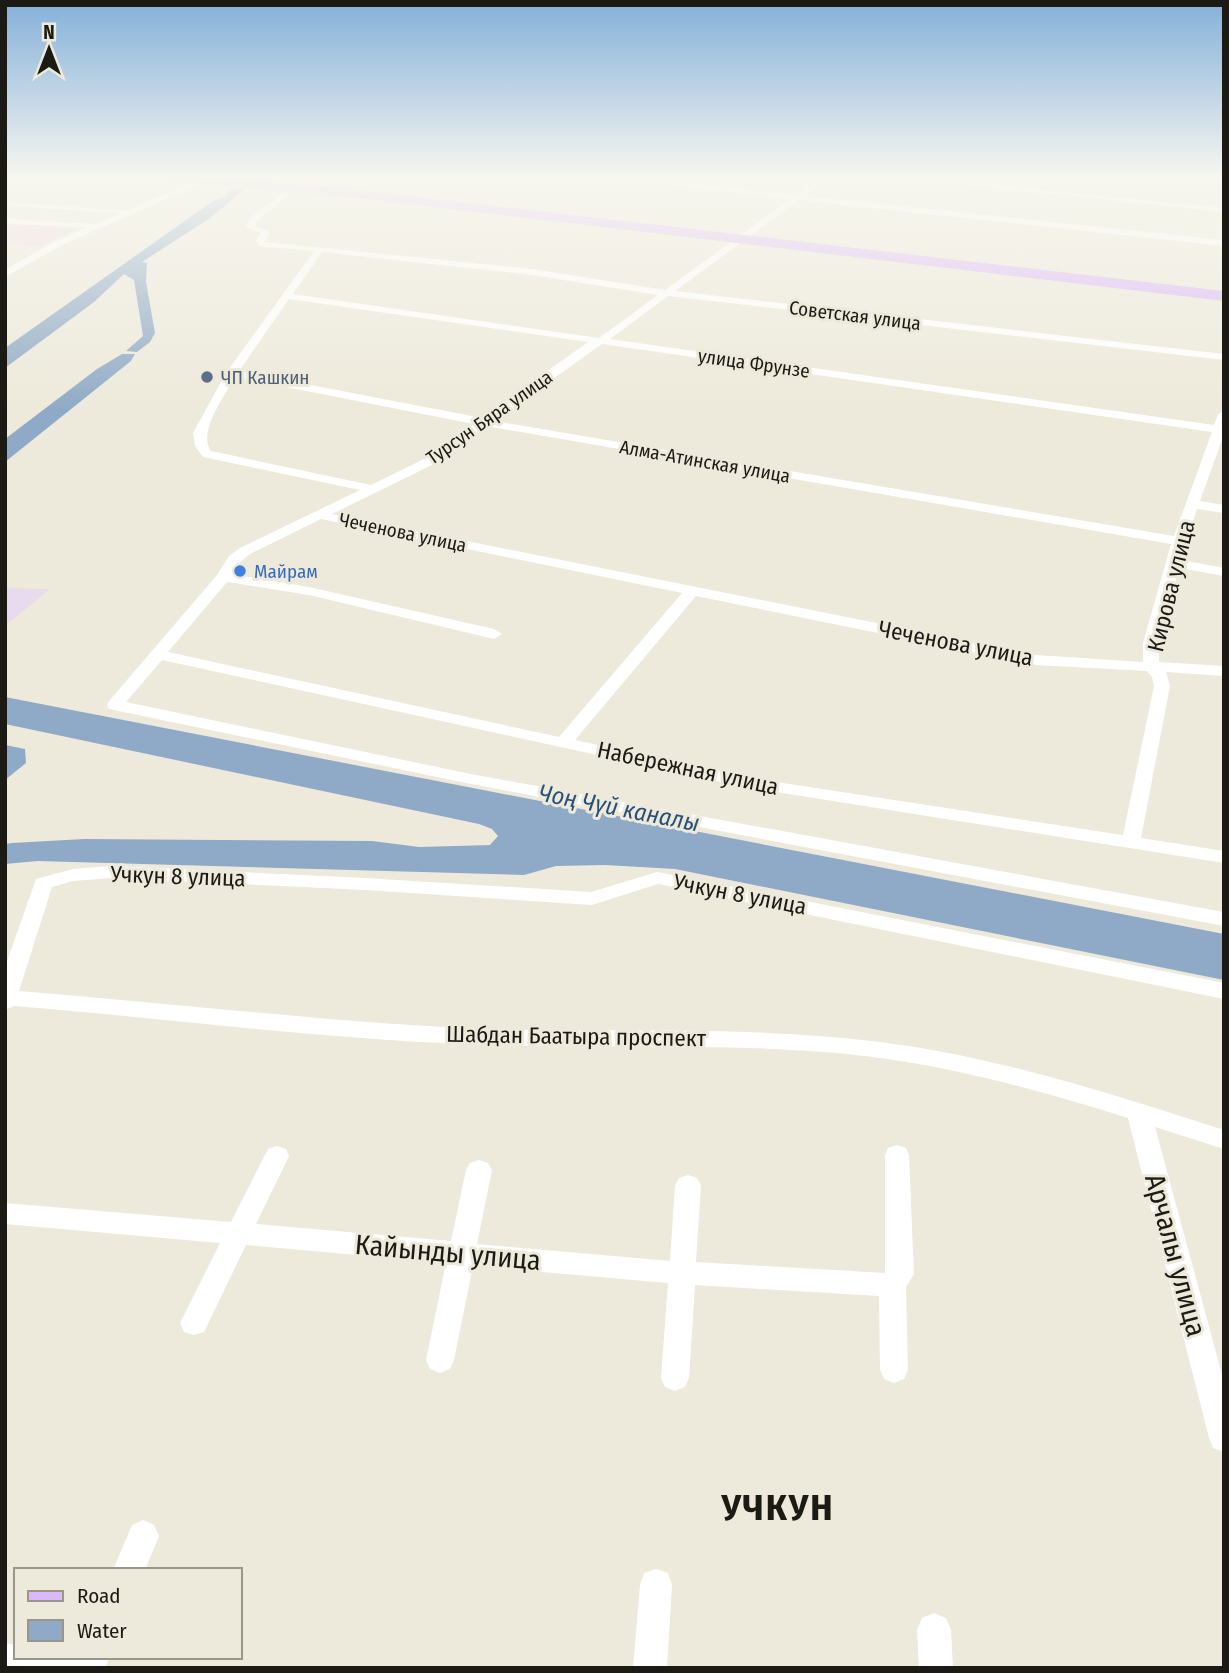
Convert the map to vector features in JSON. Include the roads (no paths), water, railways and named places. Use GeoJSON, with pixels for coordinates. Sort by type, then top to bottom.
{"type":"FeatureCollection","features":[{"type":"Feature","properties":{"kind":"main road"},"geometry":{"type":"LineString","coordinates":[[860,254],[1224,296]]}},
{"type":"Feature","properties":{"kind":"street"},"geometry":{"type":"LineString","coordinates":[[5,274],[42,254]]}},
{"type":"Feature","properties":{"kind":"street"},"geometry":{"type":"LineString","coordinates":[[232,373],[316,254]]}},
{"type":"Feature","properties":{"kind":"street","name":"Советская улица"},"geometry":{"type":"LineString","coordinates":[[367,254],[532,272],[665,293],[1224,357]]}},
{"type":"Feature","properties":{"kind":"street","name":"Турсун Бяра улица"},"geometry":{"type":"LineString","coordinates":[[719,254],[601,341],[593,344],[430,460],[245,551],[234,559],[223,577],[115,705],[471,779],[1224,919]]}},
{"type":"Feature","properties":{"kind":"street","name":"улица Фрунзе"},"geometry":{"type":"LineString","coordinates":[[285,296],[1222,424]]}},
{"type":"Feature","properties":{"kind":"street","name":"Алма-Атинская улица"},"geometry":{"type":"LineString","coordinates":[[232,373],[485,423],[1179,541]]}},
{"type":"Feature","properties":{"kind":"street","name":"Чеченова улица"},"geometry":{"type":"LineString","coordinates":[[232,373],[199,433],[201,446],[207,454],[373,489]]}},
{"type":"Feature","properties":{"kind":"street","name":"Кирова улица"},"geometry":{"type":"LineString","coordinates":[[1130,841],[1135,831],[1162,686],[1160,676],[1151,666],[1151,643],[1179,541],[1222,424]]}},
{"type":"Feature","properties":{"kind":"street"},"geometry":{"type":"LineString","coordinates":[[1192,504],[1224,509]]}},
{"type":"Feature","properties":{"kind":"street","name":"Чеченова улица"},"geometry":{"type":"LineString","coordinates":[[319,515],[1036,660],[1224,671]]}},
{"type":"Feature","properties":{"kind":"street"},"geometry":{"type":"LineString","coordinates":[[1173,563],[1224,572]]}},
{"type":"Feature","properties":{"kind":"street"},"geometry":{"type":"LineString","coordinates":[[223,577],[309,592],[494,634]]}},
{"type":"Feature","properties":{"kind":"street"},"geometry":{"type":"LineString","coordinates":[[564,742],[692,592]]}},
{"type":"Feature","properties":{"kind":"street","name":"Набережная улица"},"geometry":{"type":"LineString","coordinates":[[156,654],[744,782],[1224,857]]}},
{"type":"Feature","properties":{"kind":"street","name":"Учкун 8 улица"},"geometry":{"type":"LineString","coordinates":[[6,1000],[43,883],[73,875],[111,872],[365,884],[592,900],[657,878],[1224,991]]}},
{"type":"Feature","properties":{"kind":"street","name":"Шабдан Баатыра проспект"},"geometry":{"type":"LineString","coordinates":[[6,1000],[465,1036],[750,1039],[868,1048],[974,1067],[1139,1112],[1224,1140]]}},
{"type":"Feature","properties":{"kind":"street","name":"Арчалы улица"},"geometry":{"type":"LineString","coordinates":[[1139,1112],[1224,1438]]}},
{"type":"Feature","properties":{"kind":"street"},"geometry":{"type":"LineString","coordinates":[[894,1370],[892,1285],[900,1274],[897,1155]]}},
{"type":"Feature","properties":{"kind":"street"},"geometry":{"type":"LineString","coordinates":[[194,1323],[277,1156]]}},
{"type":"Feature","properties":{"kind":"street"},"geometry":{"type":"LineString","coordinates":[[440,1360],[479,1170]]}},
{"type":"Feature","properties":{"kind":"street"},"geometry":{"type":"LineString","coordinates":[[675,1378],[688,1185]]}},
{"type":"Feature","properties":{"kind":"street","name":"Кайынды улица"},"geometry":{"type":"LineString","coordinates":[[5,1213],[682,1273],[892,1285]]}},
{"type":"Feature","properties":{"kind":"street"},"geometry":{"type":"LineString","coordinates":[[130,1568],[143,1536]]}},
{"type":"Feature","properties":{"kind":"street"},"geometry":{"type":"LineString","coordinates":[[649,1668],[656,1585]]}},
{"type":"Feature","properties":{"kind":"street"},"geometry":{"type":"LineString","coordinates":[[934,1630],[936,1668]]}},
{"type":"Feature","properties":{"kind":"street"},"geometry":{"type":"LineString","coordinates":[[5,1660],[63,1668]]}},
{"type":"Feature","properties":{"kind":"water"},"geometry":{"type":"Polygon","coordinates":[[[138,254],[154,254],[142,262],[147,263],[146,282],[155,333],[150,342],[137,352],[126,351],[143,336],[134,280],[124,274],[94,302],[5,368],[5,348],[138,254]]]}},
{"type":"Feature","properties":{"kind":"water"},"geometry":{"type":"Polygon","coordinates":[[[122,354],[135,354],[131,361],[5,462],[5,439],[97,369],[122,354]]]}},
{"type":"Feature","properties":{"kind":"water"},"geometry":{"type":"Polygon","coordinates":[[[5,697],[1224,934],[1224,980],[675,869],[605,865],[556,866],[524,875],[38,861],[5,864],[5,844],[12,843],[84,839],[372,841],[419,847],[490,845],[498,836],[492,829],[479,824],[5,724],[5,697]]]}},
{"type":"Feature","properties":{"kind":"water"},"geometry":{"type":"Polygon","coordinates":[[[5,745],[25,749],[26,763],[5,780],[5,745]]]}},
{"type":"Feature","properties":{"kind":"place","name":"ЧП Кашкин"},"geometry":{"type":"Point","coordinates":[207,377]}},
{"type":"Feature","properties":{"kind":"place","name":"Майрам"},"geometry":{"type":"Point","coordinates":[240,571]}},
{"type":"Feature","properties":{"kind":"district","name":"УЧКУН"},"geometry":{"type":"Point","coordinates":[778,1507]}},
{"type":"Feature","properties":{"kind":"water label","name":"Чоң Чүй каналы"},"geometry":{"type":"Point","coordinates":[619,808]}}]}
